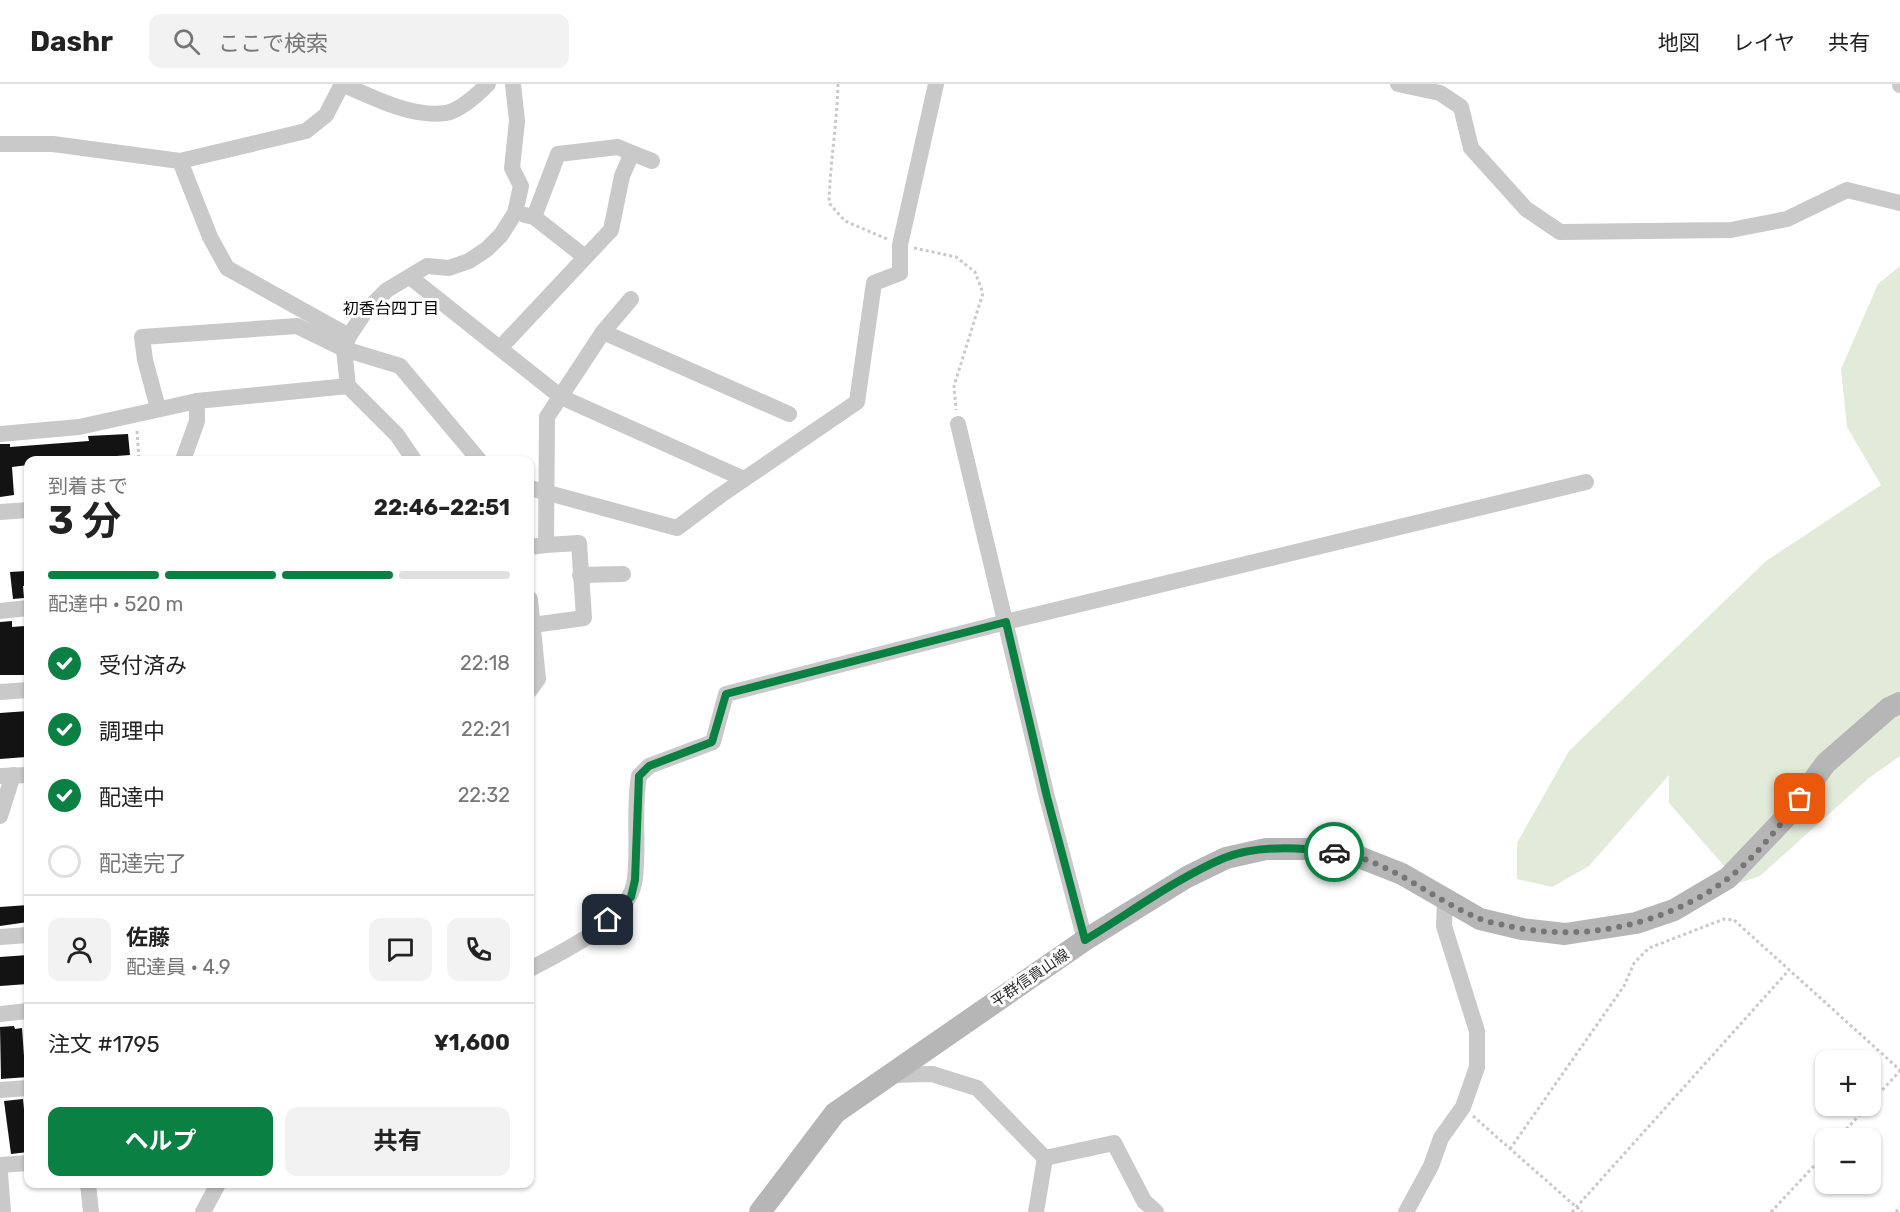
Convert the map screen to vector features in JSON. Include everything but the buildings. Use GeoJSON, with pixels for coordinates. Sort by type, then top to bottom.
{"type":"FeatureCollection","features":[{"type":"Feature","properties":{"kind":"main road","name":"平群信貴山線"},"geometry":{"type":"LineString","coordinates":[[760,1212],[835,1113],[1085,940],[1187,877],[1226,858],[1266,849],[1310,849],[1354,855],[1402,874],[1445,902],[1480,919],[1522,929],[1565,934],[1636,923],[1674,910],[1728,878],[1786,817],[1826,763],[1889,708],[1900,703]]}},
{"type":"Feature","properties":{"kind":"street"},"geometry":{"type":"LineString","coordinates":[[0,144],[53,144],[180,161],[306,131],[326,115],[342,84],[419,112],[447,112],[475,97],[488,84]]}},
{"type":"Feature","properties":{"kind":"street"},"geometry":{"type":"LineString","coordinates":[[411,456],[396,435],[348,386],[346,342],[373,304],[387,290],[427,266],[449,268],[470,261],[501,235],[515,213],[521,186],[512,168],[517,121],[513,84]]}},
{"type":"Feature","properties":{"kind":"street"},"geometry":{"type":"LineString","coordinates":[[537,489],[677,528],[857,402],[874,283],[900,273],[900,245],[936,84]]}},
{"type":"Feature","properties":{"kind":"street"},"geometry":{"type":"LineString","coordinates":[[1398,84],[1440,93],[1461,108],[1471,148],[1526,209],[1560,232],[1731,230],[1787,219],[1846,190],[1900,203]]}},
{"type":"Feature","properties":{"kind":"street"},"geometry":{"type":"LineString","coordinates":[[534,217],[558,154],[618,147],[652,161]]}},
{"type":"Feature","properties":{"kind":"street"},"geometry":{"type":"LineString","coordinates":[[501,347],[611,230],[622,176],[632,153]]}},
{"type":"Feature","properties":{"kind":"street"},"geometry":{"type":"LineString","coordinates":[[180,161],[210,237],[226,268],[346,342]]}},
{"type":"Feature","properties":{"kind":"street"},"geometry":{"type":"LineString","coordinates":[[515,213],[534,217],[585,257]]}},
{"type":"Feature","properties":{"kind":"street"},"geometry":{"type":"LineString","coordinates":[[410,277],[501,347],[561,397],[744,479]]}},
{"type":"Feature","properties":{"kind":"street"},"geometry":{"type":"LineString","coordinates":[[534,625],[584,618],[579,543],[538,546],[537,489],[547,417],[603,332],[631,299]]}},
{"type":"Feature","properties":{"kind":"street"},"geometry":{"type":"LineString","coordinates":[[158,408],[145,360],[142,337],[297,326],[346,342],[400,366],[476,456]]}},
{"type":"Feature","properties":{"kind":"street"},"geometry":{"type":"LineString","coordinates":[[603,332],[789,414]]}},
{"type":"Feature","properties":{"kind":"street"},"geometry":{"type":"LineString","coordinates":[[0,434],[79,427],[197,401],[348,386]]}},
{"type":"Feature","properties":{"kind":"street"},"geometry":{"type":"LineString","coordinates":[[184,456],[196,421],[197,401]]}},
{"type":"Feature","properties":{"kind":"street"},"geometry":{"type":"LineString","coordinates":[[958,424],[1047,797],[1085,940]]}},
{"type":"Feature","properties":{"kind":"street"},"geometry":{"type":"LineString","coordinates":[[534,967],[597,932],[631,897],[635,880],[639,776],[649,766],[712,742],[726,694],[1006,622],[1586,482]]}},
{"type":"Feature","properties":{"kind":"street"},"geometry":{"type":"LineString","coordinates":[[0,512],[24,510]]}},
{"type":"Feature","properties":{"kind":"street"},"geometry":{"type":"LineString","coordinates":[[580,575],[623,574]]}},
{"type":"Feature","properties":{"kind":"street"},"geometry":{"type":"LineString","coordinates":[[0,611],[24,608]]}},
{"type":"Feature","properties":{"kind":"street"},"geometry":{"type":"LineString","coordinates":[[534,636],[538,678],[534,684]]}},
{"type":"Feature","properties":{"kind":"street"},"geometry":{"type":"LineString","coordinates":[[0,692],[24,690]]}},
{"type":"Feature","properties":{"kind":"street"},"geometry":{"type":"LineString","coordinates":[[0,816],[14,776]]}},
{"type":"Feature","properties":{"kind":"street"},"geometry":{"type":"LineString","coordinates":[[1406,1212],[1431,1166],[1441,1138],[1463,1107],[1477,1067],[1477,1031],[1444,926],[1445,902]]}},
{"type":"Feature","properties":{"kind":"street"},"geometry":{"type":"LineString","coordinates":[[0,937],[24,935]]}},
{"type":"Feature","properties":{"kind":"street"},"geometry":{"type":"LineString","coordinates":[[0,1014],[24,1011]]}},
{"type":"Feature","properties":{"kind":"street"},"geometry":{"type":"LineString","coordinates":[[888,1075],[932,1074],[977,1088],[1045,1158]]}},
{"type":"Feature","properties":{"kind":"street"},"geometry":{"type":"LineString","coordinates":[[0,1090],[24,1088]]}},
{"type":"Feature","properties":{"kind":"street"},"geometry":{"type":"LineString","coordinates":[[1045,1158],[1114,1143],[1144,1201],[1156,1212]]}},
{"type":"Feature","properties":{"kind":"street"},"geometry":{"type":"LineString","coordinates":[[1036,1212],[1045,1158]]}},
{"type":"Feature","properties":{"kind":"street"},"geometry":{"type":"LineString","coordinates":[[0,1165],[24,1163]]}},
{"type":"Feature","properties":{"kind":"street"},"geometry":{"type":"LineString","coordinates":[[0,1173],[3,1212]]}},
{"type":"Feature","properties":{"kind":"street"},"geometry":{"type":"LineString","coordinates":[[88,1188],[91,1212]]}},
{"type":"Feature","properties":{"kind":"street"},"geometry":{"type":"LineString","coordinates":[[203,1212],[216,1188]]}},
{"type":"Feature","properties":{"kind":"path"},"geometry":{"type":"LineString","coordinates":[[838,84],[837,127],[829,178],[829,202],[845,221],[900,245],[956,257],[975,272],[983,293],[954,386],[958,424]]}},
{"type":"Feature","properties":{"kind":"path"},"geometry":{"type":"LineString","coordinates":[[136,414],[139,456]]}},
{"type":"Feature","properties":{"kind":"path"},"geometry":{"type":"LineString","coordinates":[[1510,1149],[1624,986],[1634,963],[1649,948],[1724,919],[1734,920],[1900,1070],[1881,1091]]}},
{"type":"Feature","properties":{"kind":"path"},"geometry":{"type":"LineString","coordinates":[[1572,1212],[1789,970]]}},
{"type":"Feature","properties":{"kind":"path"},"geometry":{"type":"LineString","coordinates":[[1463,1107],[1582,1212]]}},
{"type":"Feature","properties":{"kind":"path"},"geometry":{"type":"LineString","coordinates":[[1847,1128],[1858,1116]]}},
{"type":"Feature","properties":{"kind":"path"},"geometry":{"type":"LineString","coordinates":[[1771,1212],[1815,1165]]}},
{"type":"Feature","properties":{"kind":"path"},"geometry":{"type":"LineString","coordinates":[[1896,1212],[1900,1207]]}},
{"type":"Feature","properties":{"kind":"green space"},"geometry":{"type":"Polygon","coordinates":[[[1900,266],[1900,756],[1869,778],[1760,876],[1739,883],[1669,803],[1669,775],[1589,866],[1552,887],[1517,879],[1517,843],[1569,751],[1766,561],[1881,485],[1847,427],[1841,369],[1878,284],[1900,266]]]}},
{"type":"Feature","properties":{"kind":"way so far"},"geometry":{"type":"LineString","coordinates":[[1334,852],[1354,855],[1402,874],[1445,902],[1480,919],[1522,929],[1565,934],[1636,923],[1674,910],[1706,893],[1728,878],[1754,854],[1800,799]]}},
{"type":"Feature","properties":{"kind":"district","name":"初香台四丁目"},"geometry":{"type":"Point","coordinates":[391,308]}},
{"type":"Feature","properties":{"kind":"route"},"geometry":{"type":"LineString","coordinates":[[608,920],[631,897],[635,880],[639,776],[649,766],[712,742],[718,728],[726,694],[1006,622],[1046,784],[1047,797],[1085,940],[1187,877],[1226,858],[1266,849],[1310,849],[1334,852]]}}]}
